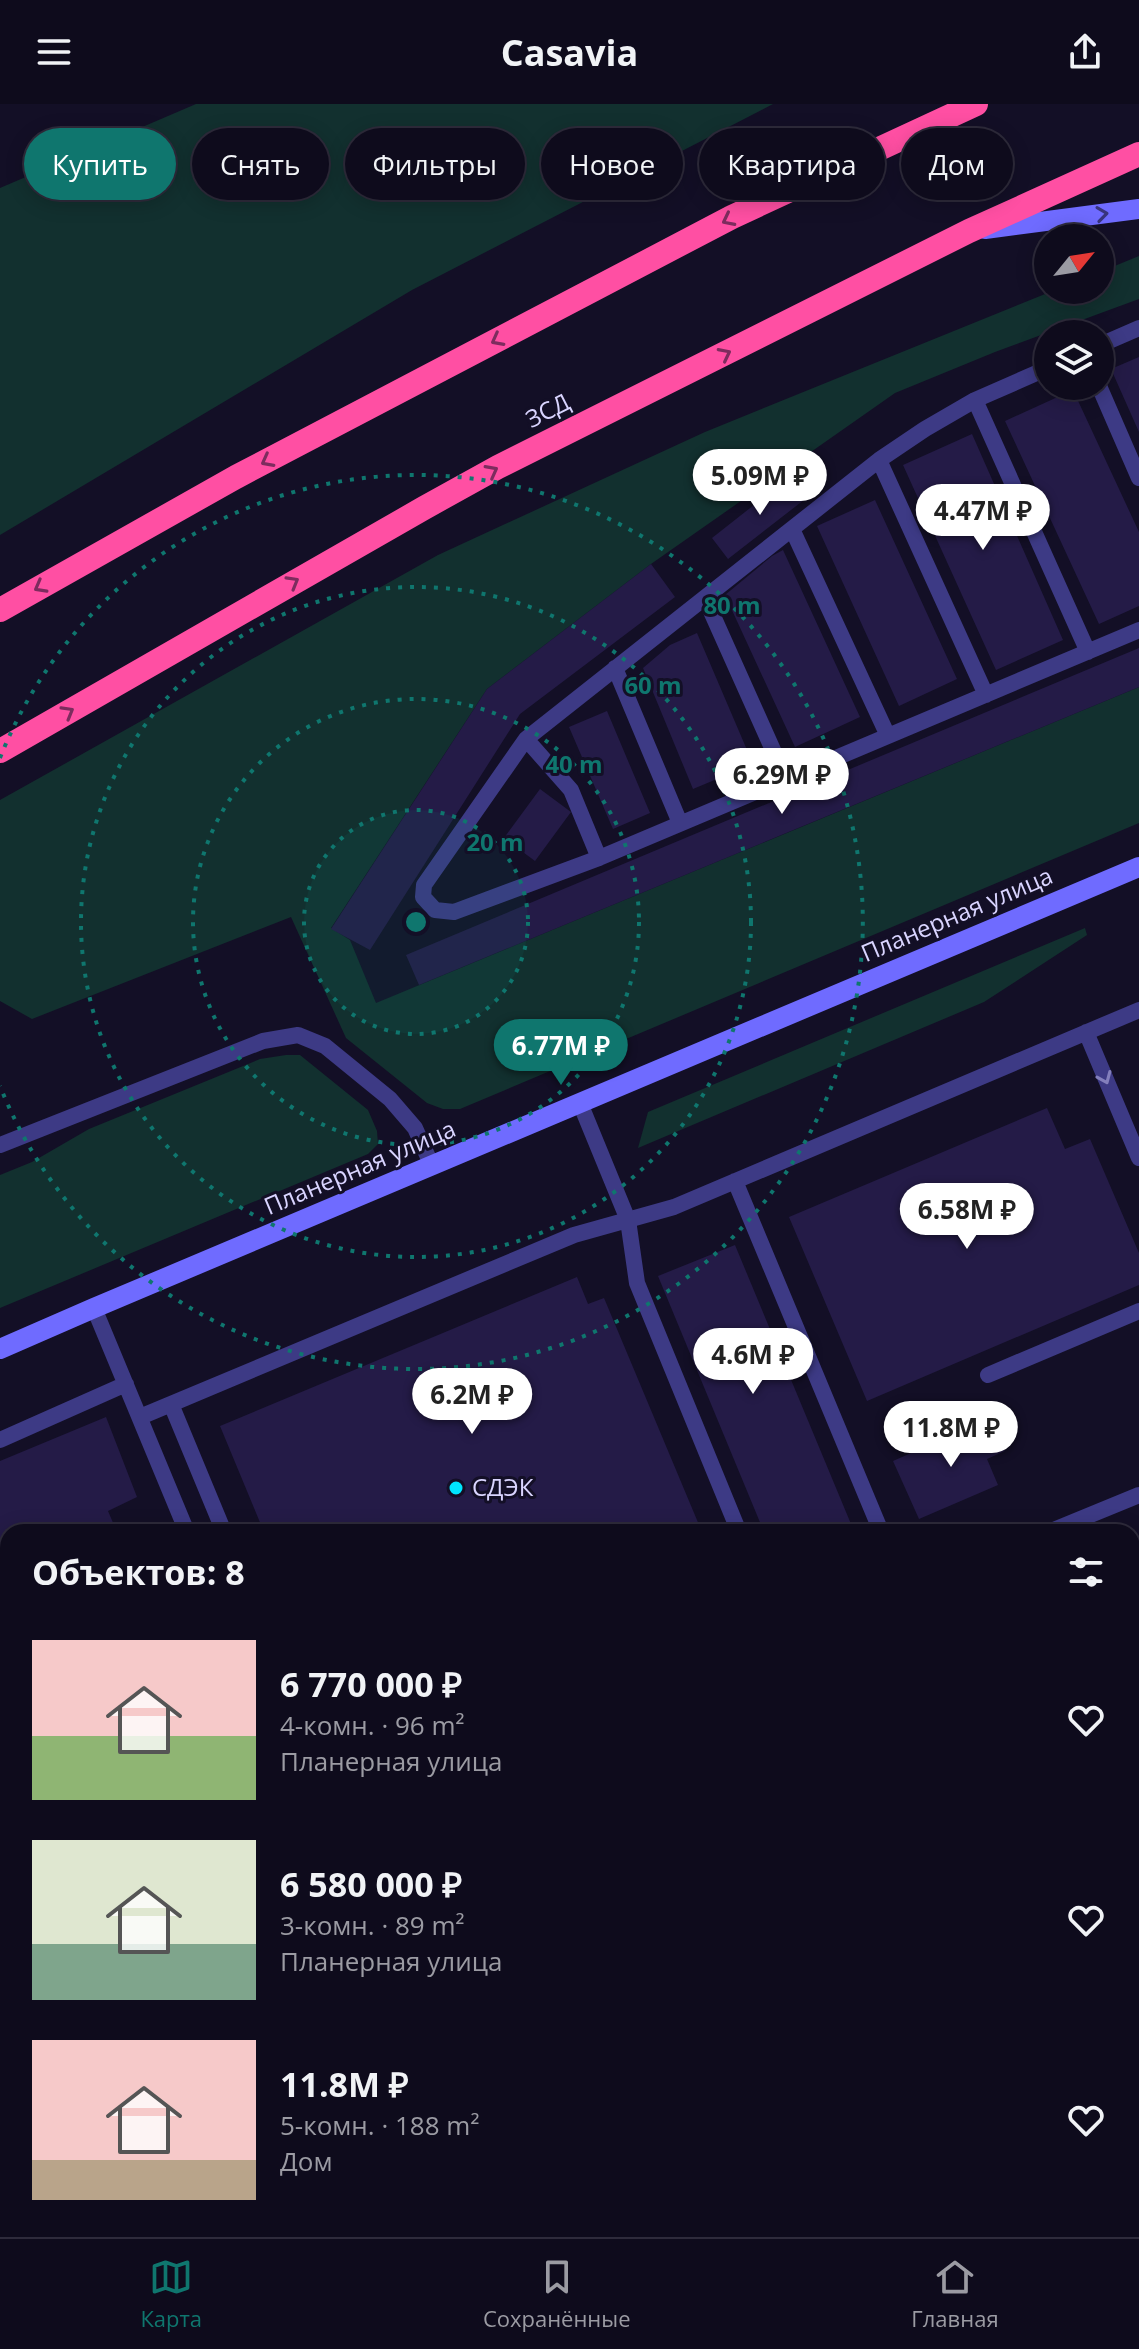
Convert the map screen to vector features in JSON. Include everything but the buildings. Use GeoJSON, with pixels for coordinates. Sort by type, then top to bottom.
{"type":"FeatureCollection","features":[{"type":"Feature","properties":{"kind":"highway"},"geometry":{"type":"LineString","coordinates":[[0,610],[236,477],[732,217],[976,104]]}},
{"type":"Feature","properties":{"kind":"highway","name":"ЗСД"},"geometry":{"type":"LineString","coordinates":[[0,751],[498,467],[969,231],[1139,154]]}},
{"type":"Feature","properties":{"kind":"main road"},"geometry":{"type":"LineString","coordinates":[[969,231],[1139,209]]}},
{"type":"Feature","properties":{"kind":"main road","name":"Планерная улица"},"geometry":{"type":"LineString","coordinates":[[0,1349],[1139,867]]}},
{"type":"Feature","properties":{"kind":"lane"},"geometry":{"type":"LineString","coordinates":[[1114,339],[1139,328]]}},
{"type":"Feature","properties":{"kind":"lane"},"geometry":{"type":"LineString","coordinates":[[1034,374],[975,400],[879,460],[526,739],[424,885],[423,897],[435,910],[454,912],[599,858],[1139,630]]}},
{"type":"Feature","properties":{"kind":"lane"},"geometry":{"type":"LineString","coordinates":[[975,400],[1088,652]]}},
{"type":"Feature","properties":{"kind":"lane"},"geometry":{"type":"LineString","coordinates":[[1105,400],[1139,478]]}},
{"type":"Feature","properties":{"kind":"lane"},"geometry":{"type":"LineString","coordinates":[[879,460],[986,695]]}},
{"type":"Feature","properties":{"kind":"lane"},"geometry":{"type":"LineString","coordinates":[[792,529],[888,736]]}},
{"type":"Feature","properties":{"kind":"lane"},"geometry":{"type":"LineString","coordinates":[[705,598],[786,779]]}},
{"type":"Feature","properties":{"kind":"lane"},"geometry":{"type":"LineString","coordinates":[[615,668],[680,823]]}},
{"type":"Feature","properties":{"kind":"lane"},"geometry":{"type":"LineString","coordinates":[[526,739],[571,790],[599,858]]}},
{"type":"Feature","properties":{"kind":"lane"},"geometry":{"type":"LineString","coordinates":[[140,1417],[574,1235],[674,1207],[1139,1010]]}},
{"type":"Feature","properties":{"kind":"lane"},"geometry":{"type":"LineString","coordinates":[[1086,1032],[1132,1121],[1139,1158]]}},
{"type":"Feature","properties":{"kind":"lane"},"geometry":{"type":"LineString","coordinates":[[0,1145],[263,1041],[298,1035],[325,1046],[390,1099],[415,1128],[432,1166]]}},
{"type":"Feature","properties":{"kind":"lane"},"geometry":{"type":"LineString","coordinates":[[580,1103],[628,1220],[637,1283],[736,1524]]}},
{"type":"Feature","properties":{"kind":"lane"},"geometry":{"type":"LineString","coordinates":[[735,1181],[878,1524]]}},
{"type":"Feature","properties":{"kind":"lane"},"geometry":{"type":"LineString","coordinates":[[94,1308],[184,1524]]}},
{"type":"Feature","properties":{"kind":"lane"},"geometry":{"type":"LineString","coordinates":[[988,1375],[1139,1311]]}},
{"type":"Feature","properties":{"kind":"lane"},"geometry":{"type":"LineString","coordinates":[[0,1440],[126,1384]]}},
{"type":"Feature","properties":{"kind":"lane"},"geometry":{"type":"LineString","coordinates":[[171,1404],[221,1524]]}},
{"type":"Feature","properties":{"kind":"lane"},"geometry":{"type":"LineString","coordinates":[[1068,1524],[1139,1495]]}},
{"type":"Feature","properties":{"kind":"green space"},"geometry":{"type":"Polygon","coordinates":[[[196,104],[773,104],[726,128],[699,128],[699,142],[683,150],[683,128],[541,128],[541,200],[587,200],[412,290],[0,535],[0,188],[24,178],[24,200],[176,200],[176,128],[140,128],[196,104]]]}},
{"type":"Feature","properties":{"kind":"green space"},"geometry":{"type":"Polygon","coordinates":[[[1139,256],[1139,299],[1082,320],[1034,320],[1034,338],[895,393],[651,564],[487,689],[331,928],[350,940],[376,1003],[1139,687],[1139,823],[460,1109],[443,1109],[427,1103],[346,1038],[291,917],[32,1019],[0,1001],[0,800],[438,555],[705,432],[1034,299],[1034,304],[1114,304],[1114,266],[1139,256]]]}},
{"type":"Feature","properties":{"kind":"green space"},"geometry":{"type":"Polygon","coordinates":[[[1085,928],[1087,935],[984,1002],[638,1148],[648,1112],[1085,928]]]}},
{"type":"Feature","properties":{"kind":"green space"},"geometry":{"type":"Polygon","coordinates":[[[300,1055],[368,1110],[377,1131],[378,1144],[368,1154],[0,1308],[0,1175],[32,1162],[89,1129],[260,1059],[300,1055]]]}},
{"type":"Feature","properties":{"kind":"place","name":"СДЭК"},"geometry":{"type":"Point","coordinates":[456,1488]}}]}
